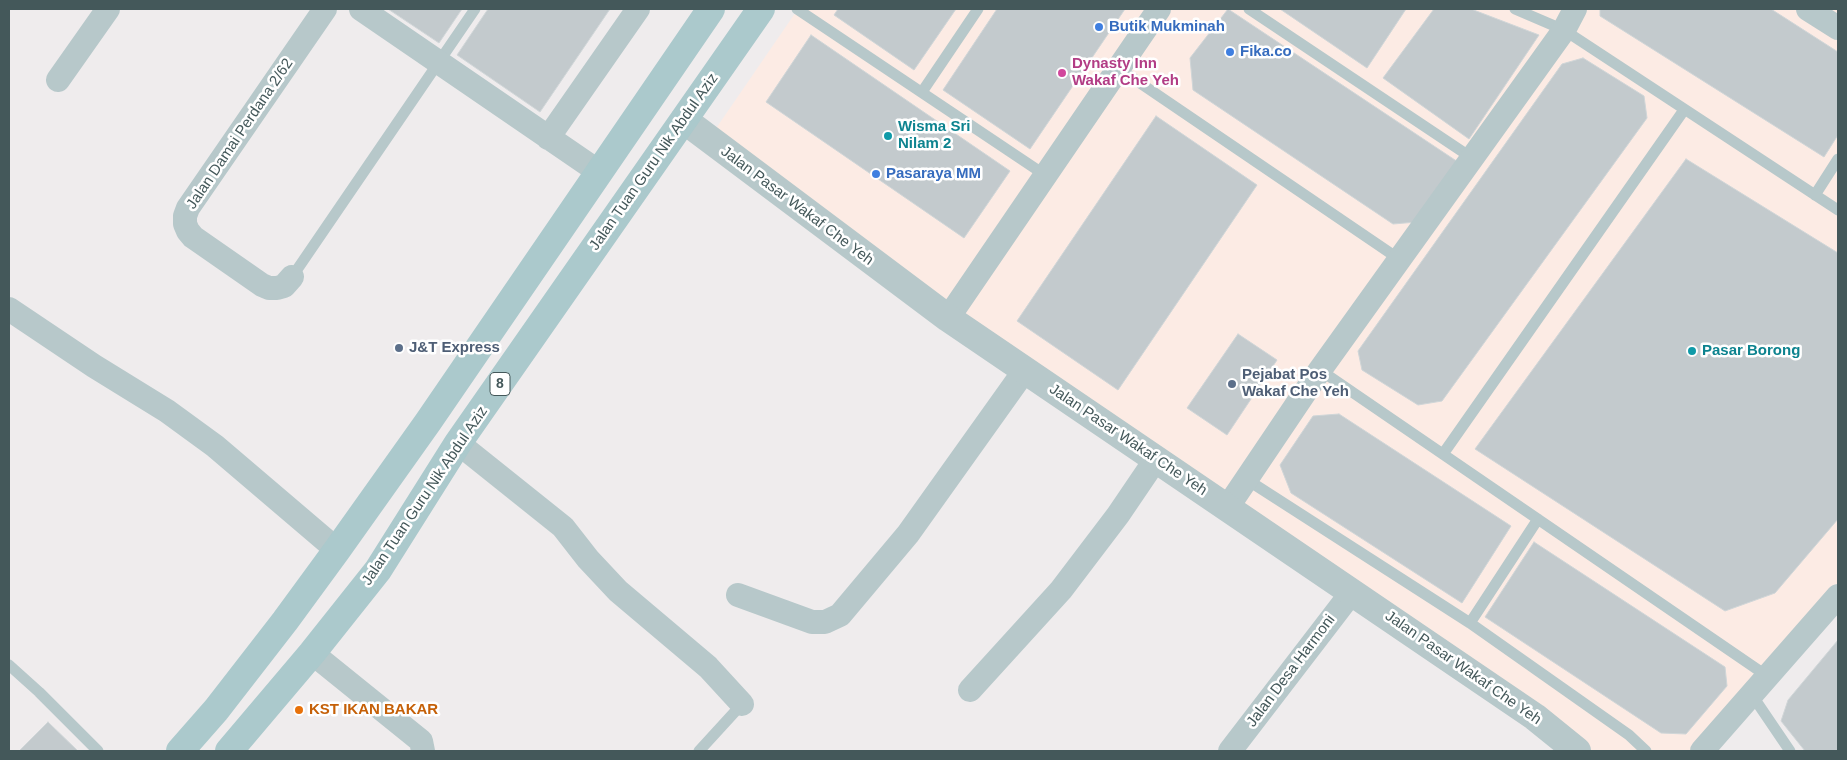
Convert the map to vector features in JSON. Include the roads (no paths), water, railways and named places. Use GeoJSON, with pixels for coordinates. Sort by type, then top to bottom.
{"type":"FeatureCollection","features":[{"type":"Feature","properties":{"kind":"main road"},"geometry":{"type":"LineString","coordinates":[[180,751],[216,710],[337,550],[428,422],[711,9]]}},
{"type":"Feature","properties":{"kind":"main road","name":"Jalan Tuan Guru Nik Abdul Aziz"},"geometry":{"type":"LineString","coordinates":[[229,751],[312,654],[378,570],[458,444],[761,9]]}},
{"type":"Feature","properties":{"kind":"street"},"geometry":{"type":"LineString","coordinates":[[58,80],[108,9]]}},
{"type":"Feature","properties":{"kind":"street","name":"Jalan Damai Perdana 2/62"},"geometry":{"type":"LineString","coordinates":[[292,277],[284,286],[277,288],[269,288],[262,285],[193,237],[185,224],[185,216],[188,208],[325,9]]}},
{"type":"Feature","properties":{"kind":"street"},"geometry":{"type":"LineString","coordinates":[[361,9],[599,172]]}},
{"type":"Feature","properties":{"kind":"street"},"geometry":{"type":"LineString","coordinates":[[548,138],[638,9]]}},
{"type":"Feature","properties":{"kind":"street"},"geometry":{"type":"LineString","coordinates":[[948,318],[1159,9]]}},
{"type":"Feature","properties":{"kind":"street"},"geometry":{"type":"LineString","coordinates":[[1227,508],[1320,370],[1564,30],[1575,9]]}},
{"type":"Feature","properties":{"kind":"street"},"geometry":{"type":"LineString","coordinates":[[1808,9],[1834,22]]}},
{"type":"Feature","properties":{"kind":"street","name":"Jalan Pasar Wakaf Che Yeh"},"geometry":{"type":"LineString","coordinates":[[684,120],[948,318],[1536,717],[1577,751]]}},
{"type":"Feature","properties":{"kind":"street"},"geometry":{"type":"LineString","coordinates":[[9,309],[94,366],[167,411],[215,446],[337,550]]}},
{"type":"Feature","properties":{"kind":"street"},"geometry":{"type":"LineString","coordinates":[[738,595],[812,622],[825,622],[840,615],[908,534],[1025,370]]}},
{"type":"Feature","properties":{"kind":"street"},"geometry":{"type":"LineString","coordinates":[[458,444],[563,527],[588,559],[618,592],[708,667],[742,704]]}},
{"type":"Feature","properties":{"kind":"street"},"geometry":{"type":"LineString","coordinates":[[970,690],[1061,590],[1118,515],[1156,459]]}},
{"type":"Feature","properties":{"kind":"street","name":"Jalan Desa Harmoni"},"geometry":{"type":"LineString","coordinates":[[1230,751],[1352,592]]}},
{"type":"Feature","properties":{"kind":"street"},"geometry":{"type":"LineString","coordinates":[[1702,751],[1838,596]]}},
{"type":"Feature","properties":{"kind":"street"},"geometry":{"type":"LineString","coordinates":[[312,654],[421,741],[422,751]]}},
{"type":"Feature","properties":{"kind":"lane"},"geometry":{"type":"LineString","coordinates":[[292,277],[475,9]]}},
{"type":"Feature","properties":{"kind":"lane"},"geometry":{"type":"LineString","coordinates":[[797,9],[1045,175]]}},
{"type":"Feature","properties":{"kind":"lane"},"geometry":{"type":"LineString","coordinates":[[922,92],[978,9]]}},
{"type":"Feature","properties":{"kind":"lane"},"geometry":{"type":"LineString","coordinates":[[1249,9],[1472,158]]}},
{"type":"Feature","properties":{"kind":"lane"},"geometry":{"type":"LineString","coordinates":[[1515,9],[1564,30],[1838,210]]}},
{"type":"Feature","properties":{"kind":"lane"},"geometry":{"type":"LineString","coordinates":[[1118,68],[1400,259]]}},
{"type":"Feature","properties":{"kind":"lane"},"geometry":{"type":"LineString","coordinates":[[1443,454],[1684,110]]}},
{"type":"Feature","properties":{"kind":"lane"},"geometry":{"type":"LineString","coordinates":[[1815,195],[1838,159]]}},
{"type":"Feature","properties":{"kind":"lane"},"geometry":{"type":"LineString","coordinates":[[1320,370],[1767,676]]}},
{"type":"Feature","properties":{"kind":"lane"},"geometry":{"type":"LineString","coordinates":[[1246,479],[1470,623],[1629,735],[1646,751]]}},
{"type":"Feature","properties":{"kind":"lane"},"geometry":{"type":"LineString","coordinates":[[1470,623],[1538,519]]}},
{"type":"Feature","properties":{"kind":"lane"},"geometry":{"type":"LineString","coordinates":[[9,665],[98,751]]}},
{"type":"Feature","properties":{"kind":"lane"},"geometry":{"type":"LineString","coordinates":[[1752,695],[1790,751]]}},
{"type":"Feature","properties":{"kind":"lane"},"geometry":{"type":"LineString","coordinates":[[699,751],[742,704]]}},
{"type":"Feature","properties":{"kind":"place","name":"Butik Mukminah"},"geometry":{"type":"Point","coordinates":[1099,27]}},
{"type":"Feature","properties":{"kind":"place","name":"Fika.co"},"geometry":{"type":"Point","coordinates":[1230,52]}},
{"type":"Feature","properties":{"kind":"place","name":"Dynasty Inn Wakaf Che Yeh"},"geometry":{"type":"Point","coordinates":[1062,73]}},
{"type":"Feature","properties":{"kind":"place","name":"Wisma Sri Nilam 2"},"geometry":{"type":"Point","coordinates":[888,136]}},
{"type":"Feature","properties":{"kind":"place","name":"Pasaraya MM"},"geometry":{"type":"Point","coordinates":[876,174]}},
{"type":"Feature","properties":{"kind":"place","name":"J&T Express"},"geometry":{"type":"Point","coordinates":[399,348]}},
{"type":"Feature","properties":{"kind":"place","name":"Pasar Borong"},"geometry":{"type":"Point","coordinates":[1692,351]}},
{"type":"Feature","properties":{"kind":"place","name":"Pejabat Pos Wakaf Che Yeh"},"geometry":{"type":"Point","coordinates":[1232,384]}},
{"type":"Feature","properties":{"kind":"place","name":"KST IKAN BAKAR"},"geometry":{"type":"Point","coordinates":[299,710]}}]}
